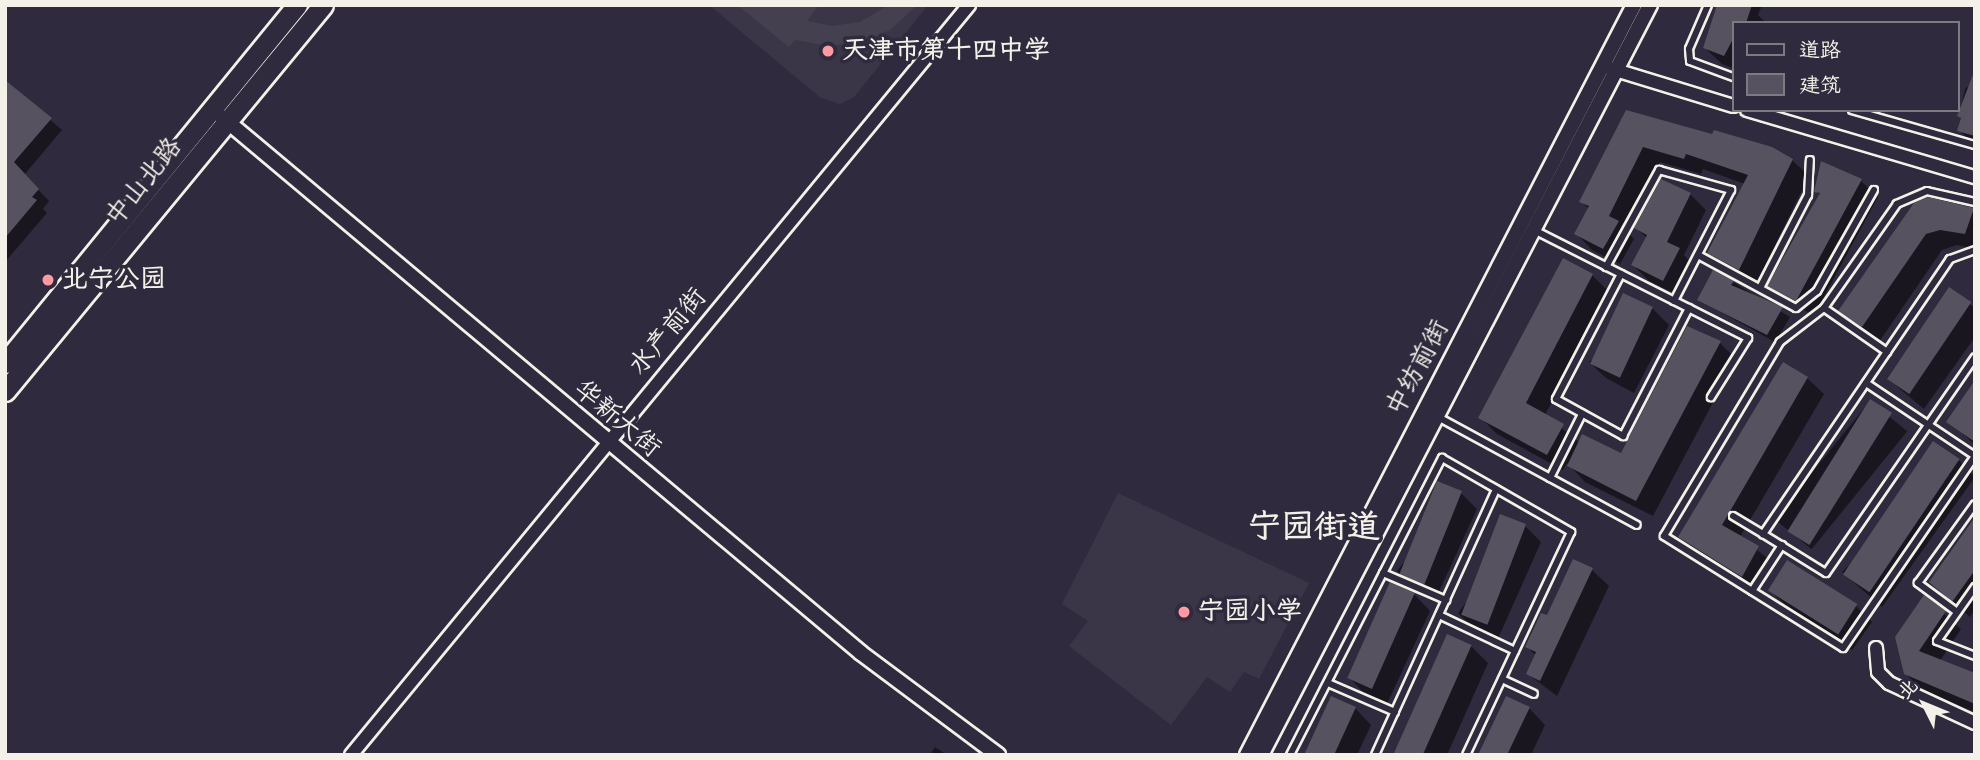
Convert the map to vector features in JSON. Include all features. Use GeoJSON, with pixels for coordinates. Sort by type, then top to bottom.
{"type":"FeatureCollection","features":[{"type":"Feature","properties":{"kind":"main road","name":"中山北路"},"geometry":{"type":"LineString","coordinates":[[5,391],[220,116],[297,5]]}},
{"type":"Feature","properties":{"kind":"main road","name":"中山北路"},"geometry":{"type":"LineString","coordinates":[[5,363],[220,116],[323,5]]}},
{"type":"Feature","properties":{"kind":"street","name":"水产前街"},"geometry":{"type":"LineString","coordinates":[[351,755],[968,5]]}},
{"type":"Feature","properties":{"kind":"street","name":"中纺前街"},"geometry":{"type":"LineString","coordinates":[[1247,755],[1611,69],[1634,5]]}},
{"type":"Feature","properties":{"kind":"street"},"geometry":{"type":"LineString","coordinates":[[1650,5],[1611,69],[1731,105]]}},
{"type":"Feature","properties":{"kind":"street"},"geometry":{"type":"LineString","coordinates":[[1754,112],[1975,177]]}},
{"type":"Feature","properties":{"kind":"street","name":"华新大街"},"geometry":{"type":"LineString","coordinates":[[220,116],[881,670],[998,755]]}},
{"type":"Feature","properties":{"kind":"street"},"geometry":{"type":"LineString","coordinates":[[1261,755],[1430,412]]}},
{"type":"Feature","properties":{"kind":"street"},"geometry":{"type":"LineString","coordinates":[[1876,648],[1878,671],[1889,683],[1975,723]]}},
{"type":"Feature","properties":{"kind":"lane"},"geometry":{"type":"LineString","coordinates":[[1708,5],[1689,49],[1690,61],[1731,76]]}},
{"type":"Feature","properties":{"kind":"lane"},"geometry":{"type":"LineString","coordinates":[[1859,112],[1975,145]]}},
{"type":"Feature","properties":{"kind":"lane"},"geometry":{"type":"LineString","coordinates":[[1760,288],[1808,195],[1810,160]]}},
{"type":"Feature","properties":{"kind":"lane"},"geometry":{"type":"LineString","coordinates":[[1606,267],[1660,170],[1731,190],[1674,301]]}},
{"type":"Feature","properties":{"kind":"lane"},"geometry":{"type":"LineString","coordinates":[[1698,255],[1796,308],[1817,292],[1874,190]]}},
{"type":"Feature","properties":{"kind":"lane"},"geometry":{"type":"LineString","coordinates":[[1866,383],[1975,456],[1843,648],[1664,536],[1780,342],[1824,308],[1897,204],[1927,191],[1975,202]]}},
{"type":"Feature","properties":{"kind":"lane"},"geometry":{"type":"LineString","coordinates":[[1528,227],[1748,338],[1711,397]]}},
{"type":"Feature","properties":{"kind":"lane"},"geometry":{"type":"LineString","coordinates":[[1762,534],[1951,259],[1975,250]]}},
{"type":"Feature","properties":{"kind":"lane"},"geometry":{"type":"LineString","coordinates":[[1621,274],[1556,399],[1623,436],[1689,308]]}},
{"type":"Feature","properties":{"kind":"lane"},"geometry":{"type":"LineString","coordinates":[[1824,308],[1887,352]]}},
{"type":"Feature","properties":{"kind":"lane"},"geometry":{"type":"LineString","coordinates":[[1733,516],[1826,573],[1975,357]]}},
{"type":"Feature","properties":{"kind":"lane"},"geometry":{"type":"LineString","coordinates":[[1430,412],[1637,525]]}},
{"type":"Feature","properties":{"kind":"lane"},"geometry":{"type":"LineString","coordinates":[[1550,478],[1582,414]]}},
{"type":"Feature","properties":{"kind":"lane"},"geometry":{"type":"LineString","coordinates":[[1290,755],[1442,458],[1571,532],[1466,755]]}},
{"type":"Feature","properties":{"kind":"lane"},"geometry":{"type":"LineString","coordinates":[[1375,755],[1496,489]]}},
{"type":"Feature","properties":{"kind":"lane"},"geometry":{"type":"LineString","coordinates":[[1957,612],[1918,583],[1975,504]]}},
{"type":"Feature","properties":{"kind":"lane"},"geometry":{"type":"LineString","coordinates":[[1752,591],[1782,545]]}},
{"type":"Feature","properties":{"kind":"lane"},"geometry":{"type":"LineString","coordinates":[[1383,573],[1446,600]]}},
{"type":"Feature","properties":{"kind":"lane"},"geometry":{"type":"LineString","coordinates":[[1975,587],[1937,641],[1975,656]]}},
{"type":"Feature","properties":{"kind":"lane"},"geometry":{"type":"LineString","coordinates":[[1439,615],[1515,651]]}},
{"type":"Feature","properties":{"kind":"lane"},"geometry":{"type":"LineString","coordinates":[[1502,678],[1534,694]]}},
{"type":"Feature","properties":{"kind":"lane"},"geometry":{"type":"LineString","coordinates":[[1328,683],[1395,712]]}},
{"type":"Feature","properties":{"kind":"shaded area","name":"天津市第十四中学"},"geometry":{"type":"Polygon","coordinates":[[[709,5],[928,5],[854,97],[840,104],[821,98],[709,5]]]}},
{"type":"Feature","properties":{"kind":"shaded area"},"geometry":{"type":"Polygon","coordinates":[[[737,5],[819,5],[807,21],[832,26],[860,22],[889,5],[917,5],[890,30],[863,41],[828,46],[795,40],[789,47],[737,5]]]}},
{"type":"Feature","properties":{"kind":"shaded area","name":"宁园小学"},"geometry":{"type":"Polygon","coordinates":[[[1118,493],[1309,583],[1259,679],[1244,672],[1230,692],[1207,677],[1171,725],[1069,646],[1088,621],[1062,604],[1118,493]]]}},
{"type":"Feature","properties":{"kind":"building"},"geometry":{"type":"Polygon","coordinates":[[[1717,5],[1752,5],[1747,21],[1731,21],[1731,43],[1724,56],[1703,48],[1717,5]]]}},
{"type":"Feature","properties":{"kind":"building"},"geometry":{"type":"Polygon","coordinates":[[[1975,72],[1975,136],[1957,131],[1961,118],[1957,116],[1975,72]]]}},
{"type":"Feature","properties":{"kind":"building"},"geometry":{"type":"Polygon","coordinates":[[[5,80],[52,118],[14,162],[39,189],[32,197],[37,200],[5,238],[5,80]]]}},
{"type":"Feature","properties":{"kind":"building"},"geometry":{"type":"Polygon","coordinates":[[[1626,110],[1712,134],[1714,130],[1772,147],[1793,159],[1739,270],[1707,253],[1748,175],[1686,154],[1684,159],[1643,147],[1609,216],[1619,221],[1603,249],[1574,234],[1589,206],[1579,202],[1626,110]]]}},
{"type":"Feature","properties":{"kind":"building"},"geometry":{"type":"Polygon","coordinates":[[[1821,161],[1862,179],[1796,301],[1767,286],[1820,193],[1814,192],[1821,161]]]}},
{"type":"Feature","properties":{"kind":"building"},"geometry":{"type":"Polygon","coordinates":[[[1661,179],[1691,193],[1667,242],[1680,248],[1663,281],[1631,265],[1647,235],[1634,228],[1661,179]]]}},
{"type":"Feature","properties":{"kind":"building"},"geometry":{"type":"Polygon","coordinates":[[[1928,197],[1974,208],[1965,234],[1940,230],[1926,234],[1862,327],[1838,311],[1914,203],[1928,197]]]}},
{"type":"Feature","properties":{"kind":"building"},"geometry":{"type":"Polygon","coordinates":[[[1563,258],[1593,274],[1526,403],[1564,424],[1547,455],[1478,418],[1563,258]]]}},
{"type":"Feature","properties":{"kind":"building"},"geometry":{"type":"Polygon","coordinates":[[[1713,270],[1734,281],[1731,285],[1783,307],[1767,335],[1697,300],[1713,270]]]}},
{"type":"Feature","properties":{"kind":"building"},"geometry":{"type":"Polygon","coordinates":[[[1949,287],[1971,302],[1909,394],[1887,379],[1949,287]]]}},
{"type":"Feature","properties":{"kind":"building"},"geometry":{"type":"Polygon","coordinates":[[[1623,293],[1653,307],[1620,378],[1590,364],[1623,293]]]}},
{"type":"Feature","properties":{"kind":"building"},"geometry":{"type":"Polygon","coordinates":[[[1687,326],[1721,341],[1636,501],[1567,466],[1582,434],[1621,453],[1687,326]]]}},
{"type":"Feature","properties":{"kind":"building"},"geometry":{"type":"Polygon","coordinates":[[[1783,362],[1808,377],[1722,525],[1759,546],[1742,577],[1678,537],[1783,362]]]}},
{"type":"Feature","properties":{"kind":"building"},"geometry":{"type":"Polygon","coordinates":[[[1975,380],[1975,442],[1946,422],[1975,380]]]}},
{"type":"Feature","properties":{"kind":"building"},"geometry":{"type":"Polygon","coordinates":[[[1870,399],[1892,413],[1809,545],[1787,531],[1870,399]]]}},
{"type":"Feature","properties":{"kind":"building"},"geometry":{"type":"Polygon","coordinates":[[[1933,441],[1960,459],[1869,592],[1843,574],[1933,441]]]}},
{"type":"Feature","properties":{"kind":"building"},"geometry":{"type":"Polygon","coordinates":[[[1437,481],[1462,491],[1424,585],[1399,575],[1437,481]]]}},
{"type":"Feature","properties":{"kind":"building"},"geometry":{"type":"Polygon","coordinates":[[[1500,514],[1526,524],[1487,625],[1461,615],[1500,514]]]}},
{"type":"Feature","properties":{"kind":"building"},"geometry":{"type":"Polygon","coordinates":[[[1975,517],[1975,570],[1952,602],[1929,582],[1975,517]]]}},
{"type":"Feature","properties":{"kind":"building"},"geometry":{"type":"Polygon","coordinates":[[[1573,559],[1593,568],[1540,681],[1526,674],[1536,652],[1525,647],[1541,613],[1547,615],[1573,559]]]}},
{"type":"Feature","properties":{"kind":"building"},"geometry":{"type":"Polygon","coordinates":[[[1787,560],[1857,604],[1838,635],[1768,591],[1787,560]]]}},
{"type":"Feature","properties":{"kind":"building"},"geometry":{"type":"Polygon","coordinates":[[[1390,582],[1415,593],[1372,689],[1347,678],[1390,582]]]}},
{"type":"Feature","properties":{"kind":"building"},"geometry":{"type":"Polygon","coordinates":[[[1924,595],[1946,611],[1919,651],[1975,673],[1975,704],[1904,674],[1895,637],[1924,595]]]}},
{"type":"Feature","properties":{"kind":"building"},"geometry":{"type":"Polygon","coordinates":[[[1447,634],[1472,645],[1423,755],[1393,755],[1447,634]]]}},
{"type":"Feature","properties":{"kind":"building"},"geometry":{"type":"Polygon","coordinates":[[[1331,696],[1356,707],[1334,755],[1304,755],[1331,696]]]}},
{"type":"Feature","properties":{"kind":"building"},"geometry":{"type":"Polygon","coordinates":[[[1506,696],[1530,707],[1507,755],[1478,755],[1506,696]]]}},
{"type":"Feature","properties":{"kind":"place","name":"天津市第十四中学"},"geometry":{"type":"Point","coordinates":[828,51]}},
{"type":"Feature","properties":{"kind":"place","name":"北宁公园"},"geometry":{"type":"Point","coordinates":[48,280]}},
{"type":"Feature","properties":{"kind":"place","name":"宁园小学"},"geometry":{"type":"Point","coordinates":[1184,612]}},
{"type":"Feature","properties":{"kind":"district","name":"宁园街道"},"geometry":{"type":"Point","coordinates":[1314,528]}}]}
